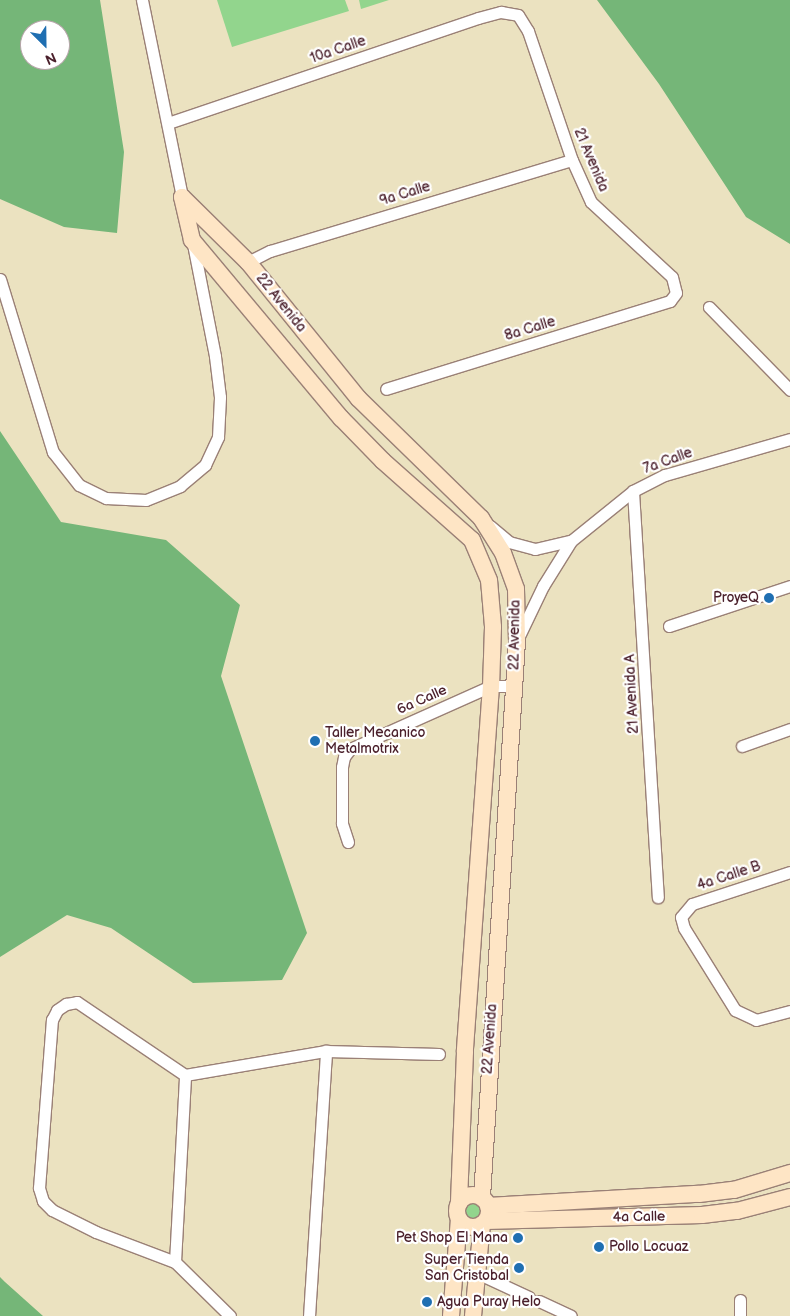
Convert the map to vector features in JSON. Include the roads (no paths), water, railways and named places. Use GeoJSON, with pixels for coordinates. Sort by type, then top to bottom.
{"type":"FeatureCollection","features":[{"type":"Feature","properties":{"kind":"street"},"geometry":{"type":"LineString","coordinates":[[0,279],[53,452],[79,485],[106,498],[146,500],[186,480],[205,465],[218,437],[220,397],[192,240],[142,0]]}},
{"type":"Feature","properties":{"kind":"street","name":"10a Calle"},"geometry":{"type":"LineString","coordinates":[[168,123],[478,18],[501,12],[518,15]]}},
{"type":"Feature","properties":{"kind":"street","name":"21 Avenida"},"geometry":{"type":"LineString","coordinates":[[518,15],[528,31],[572,160],[591,202],[672,277],[677,289]]}},
{"type":"Feature","properties":{"kind":"street","name":"9a Calle"},"geometry":{"type":"LineString","coordinates":[[248,262],[270,251],[572,160]]}},
{"type":"Feature","properties":{"kind":"street","name":"22 Avenida"},"geometry":{"type":"LineString","coordinates":[[182,197],[248,262],[358,398],[481,518],[503,553],[516,589],[517,640],[489,1054],[485,1212],[473,1316]]}},
{"type":"Feature","properties":{"kind":"street","name":"22 Avenida"},"geometry":{"type":"LineString","coordinates":[[192,240],[341,418],[472,540],[489,580],[493,627],[491,686],[464,1052],[459,1212],[451,1316]]}},
{"type":"Feature","properties":{"kind":"street","name":"8a Calle"},"geometry":{"type":"LineString","coordinates":[[386,389],[670,301],[677,289]]}},
{"type":"Feature","properties":{"kind":"street"},"geometry":{"type":"LineString","coordinates":[[709,307],[790,390]]}},
{"type":"Feature","properties":{"kind":"street"},"geometry":{"type":"LineString","coordinates":[[341,418],[358,398]]}},
{"type":"Feature","properties":{"kind":"street","name":"7a Calle"},"geometry":{"type":"LineString","coordinates":[[517,640],[543,586],[571,541],[633,491],[666,475],[790,439]]}},
{"type":"Feature","properties":{"kind":"street","name":"21 Avenida A"},"geometry":{"type":"LineString","coordinates":[[633,491],[658,897]]}},
{"type":"Feature","properties":{"kind":"street","name":"7a Calle"},"geometry":{"type":"LineString","coordinates":[[481,518],[508,542],[535,549],[571,541]]}},
{"type":"Feature","properties":{"kind":"street"},"geometry":{"type":"LineString","coordinates":[[669,626],[790,586]]}},
{"type":"Feature","properties":{"kind":"street","name":"6a Calle"},"geometry":{"type":"LineString","coordinates":[[348,842],[342,823],[342,767],[344,757],[350,749],[491,686],[514,686]]}},
{"type":"Feature","properties":{"kind":"street"},"geometry":{"type":"LineString","coordinates":[[742,746],[790,729]]}},
{"type":"Feature","properties":{"kind":"street","name":"4a Calle B"},"geometry":{"type":"LineString","coordinates":[[790,872],[692,904],[682,914],[684,928],[735,1010],[748,1018],[763,1019],[790,1011]]}},
{"type":"Feature","properties":{"kind":"street"},"geometry":{"type":"LineString","coordinates":[[230,1316],[175,1262],[96,1232],[52,1210],[43,1201],[40,1188],[53,1015],[66,1004],[76,1002],[185,1075],[326,1051],[439,1054]]}},
{"type":"Feature","properties":{"kind":"street"},"geometry":{"type":"LineString","coordinates":[[309,1316],[326,1051]]}},
{"type":"Feature","properties":{"kind":"street"},"geometry":{"type":"LineString","coordinates":[[464,1052],[489,1054]]}},
{"type":"Feature","properties":{"kind":"street"},"geometry":{"type":"LineString","coordinates":[[175,1262],[185,1075]]}},
{"type":"Feature","properties":{"kind":"street","name":"4a Calle"},"geometry":{"type":"LineString","coordinates":[[485,1212],[734,1190],[790,1173]]}},
{"type":"Feature","properties":{"kind":"street"},"geometry":{"type":"LineString","coordinates":[[472,1195],[485,1212],[467,1226],[459,1212],[472,1195]]}},
{"type":"Feature","properties":{"kind":"street","name":"4a Calle"},"geometry":{"type":"LineString","coordinates":[[485,1212],[702,1215],[737,1211],[790,1197]]}},
{"type":"Feature","properties":{"kind":"street"},"geometry":{"type":"LineString","coordinates":[[477,1273],[571,1316]]}},
{"type":"Feature","properties":{"kind":"street"},"geometry":{"type":"LineString","coordinates":[[740,1300],[740,1316]]}},
{"type":"Feature","properties":{"kind":"place","name":"ProyeQ"},"geometry":{"type":"Point","coordinates":[769,598]}},
{"type":"Feature","properties":{"kind":"place","name":"Taller Mecanico Metalmotrix"},"geometry":{"type":"Point","coordinates":[315,741]}},
{"type":"Feature","properties":{"kind":"place","name":"Pet Shop El Mana"},"geometry":{"type":"Point","coordinates":[518,1238]}},
{"type":"Feature","properties":{"kind":"place","name":"Pollo Locuaz"},"geometry":{"type":"Point","coordinates":[599,1247]}},
{"type":"Feature","properties":{"kind":"place","name":"Super Tienda San Cristobal"},"geometry":{"type":"Point","coordinates":[519,1268]}},
{"type":"Feature","properties":{"kind":"place","name":"Agua Puray Helo"},"geometry":{"type":"Point","coordinates":[427,1302]}}]}
